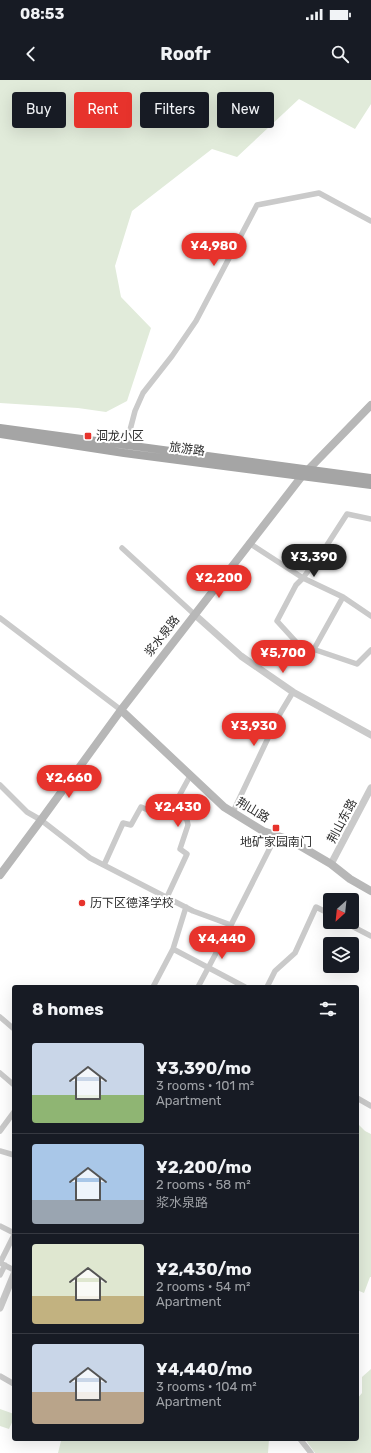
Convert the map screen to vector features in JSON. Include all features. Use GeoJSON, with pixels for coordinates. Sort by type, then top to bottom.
{"type":"FeatureCollection","features":[{"type":"Feature","properties":{"kind":"main road","name":"浆水泉路"},"geometry":{"type":"LineString","coordinates":[[0,875],[121,710],[249,543],[318,459],[371,405]]}},
{"type":"Feature","properties":{"kind":"main road","name":"旅游路"},"geometry":{"type":"LineString","coordinates":[[0,428],[124,450]]}},
{"type":"Feature","properties":{"kind":"main road","name":"旅游路"},"geometry":{"type":"LineString","coordinates":[[0,434],[305,474],[371,485]]}},
{"type":"Feature","properties":{"kind":"main road","name":"旅游路"},"geometry":{"type":"LineString","coordinates":[[305,474],[371,478]]}},
{"type":"Feature","properties":{"kind":"main road","name":"荆山路"},"geometry":{"type":"LineString","coordinates":[[121,710],[224,807],[263,831],[290,840],[331,864],[350,879],[371,890]]}},
{"type":"Feature","properties":{"kind":"street"},"geometry":{"type":"LineString","coordinates":[[124,450],[135,411],[143,393],[172,356],[196,320],[257,205],[319,192],[371,221]]}},
{"type":"Feature","properties":{"kind":"street"},"geometry":{"type":"LineString","coordinates":[[371,519],[347,514],[327,545],[303,578],[296,585],[277,621],[298,644],[357,664],[371,650]]}},
{"type":"Feature","properties":{"kind":"street"},"geometry":{"type":"LineString","coordinates":[[249,543],[303,578],[343,597],[371,616]]}},
{"type":"Feature","properties":{"kind":"street"},"geometry":{"type":"LineString","coordinates":[[122,548],[241,656],[293,692],[371,735]]}},
{"type":"Feature","properties":{"kind":"street"},"geometry":{"type":"LineString","coordinates":[[314,649],[343,597]]}},
{"type":"Feature","properties":{"kind":"street"},"geometry":{"type":"LineString","coordinates":[[0,618],[121,710]]}},
{"type":"Feature","properties":{"kind":"street"},"geometry":{"type":"LineString","coordinates":[[233,812],[278,717],[293,692]]}},
{"type":"Feature","properties":{"kind":"street"},"geometry":{"type":"LineString","coordinates":[[173,807],[190,776]]}},
{"type":"Feature","properties":{"kind":"street"},"geometry":{"type":"LineString","coordinates":[[0,785],[27,812],[41,820],[90,858],[186,907],[231,925]]}},
{"type":"Feature","properties":{"kind":"street","name":"荆山东路"},"geometry":{"type":"LineString","coordinates":[[331,864],[371,788]]}},
{"type":"Feature","properties":{"kind":"street"},"geometry":{"type":"LineString","coordinates":[[104,865],[123,823],[131,825],[141,807],[148,810],[158,805],[173,807],[187,820],[188,824],[180,849],[187,854],[167,897]]}},
{"type":"Feature","properties":{"kind":"street"},"geometry":{"type":"LineString","coordinates":[[199,985],[276,836]]}},
{"type":"Feature","properties":{"kind":"street"},"geometry":{"type":"LineString","coordinates":[[154,985],[173,949],[186,907]]}},
{"type":"Feature","properties":{"kind":"street"},"geometry":{"type":"LineString","coordinates":[[268,985],[275,970],[295,953],[316,907],[323,910]]}},
{"type":"Feature","properties":{"kind":"street"},"geometry":{"type":"LineString","coordinates":[[358,929],[371,936]]}},
{"type":"Feature","properties":{"kind":"street"},"geometry":{"type":"LineString","coordinates":[[173,949],[241,985]]}},
{"type":"Feature","properties":{"kind":"street"},"geometry":{"type":"LineString","coordinates":[[0,1017],[12,1027]]}},
{"type":"Feature","properties":{"kind":"street"},"geometry":{"type":"LineString","coordinates":[[0,1073],[12,1083]]}},
{"type":"Feature","properties":{"kind":"street"},"geometry":{"type":"LineString","coordinates":[[359,1099],[371,1106]]}},
{"type":"Feature","properties":{"kind":"street"},"geometry":{"type":"LineString","coordinates":[[0,1131],[2,1124],[12,1114]]}},
{"type":"Feature","properties":{"kind":"street"},"geometry":{"type":"LineString","coordinates":[[0,1151],[12,1154]]}},
{"type":"Feature","properties":{"kind":"street"},"geometry":{"type":"LineString","coordinates":[[0,1226],[12,1233]]}},
{"type":"Feature","properties":{"kind":"street"},"geometry":{"type":"LineString","coordinates":[[0,1275],[2,1264],[12,1239]]}},
{"type":"Feature","properties":{"kind":"street"},"geometry":{"type":"LineString","coordinates":[[2,1264],[12,1269]]}},
{"type":"Feature","properties":{"kind":"street"},"geometry":{"type":"LineString","coordinates":[[0,1308],[12,1278]]}},
{"type":"Feature","properties":{"kind":"street"},"geometry":{"type":"LineString","coordinates":[[0,1376],[12,1383]]}},
{"type":"Feature","properties":{"kind":"street"},"geometry":{"type":"LineString","coordinates":[[302,1441],[311,1453]]}},
{"type":"Feature","properties":{"kind":"green space"},"geometry":{"type":"Polygon","coordinates":[[[0,80],[371,80],[371,104],[355,129],[299,99],[274,122],[274,92],[217,92],[217,128],[268,128],[237,157],[212,149],[132,211],[115,266],[121,297],[151,328],[127,401],[106,412],[78,408],[0,403],[0,80]]]}},
{"type":"Feature","properties":{"kind":"green space"},"geometry":{"type":"Polygon","coordinates":[[[359,1125],[371,1134],[371,1277],[364,1293],[359,1291],[359,1125]]]}},
{"type":"Feature","properties":{"kind":"green space"},"geometry":{"type":"Polygon","coordinates":[[[371,1369],[371,1453],[315,1453],[306,1441],[359,1441],[359,1397],[362,1393],[362,1377],[371,1369]]]}},
{"type":"Feature","properties":{"kind":"green space"},"geometry":{"type":"Polygon","coordinates":[[[0,1409],[12,1413],[12,1422],[9,1429],[0,1426],[0,1409]]]}},
{"type":"Feature","properties":{"kind":"green space"},"geometry":{"type":"Polygon","coordinates":[[[61,1441],[269,1441],[268,1453],[58,1453],[61,1441]]]}},
{"type":"Feature","properties":{"kind":"place","name":"洄龙小区"},"geometry":{"type":"Point","coordinates":[88,436]}},
{"type":"Feature","properties":{"kind":"place","name":"地矿家园南门"},"geometry":{"type":"Point","coordinates":[276,828]}},
{"type":"Feature","properties":{"kind":"place","name":"历下区德泽学校"},"geometry":{"type":"Point","coordinates":[82,903]}}]}
